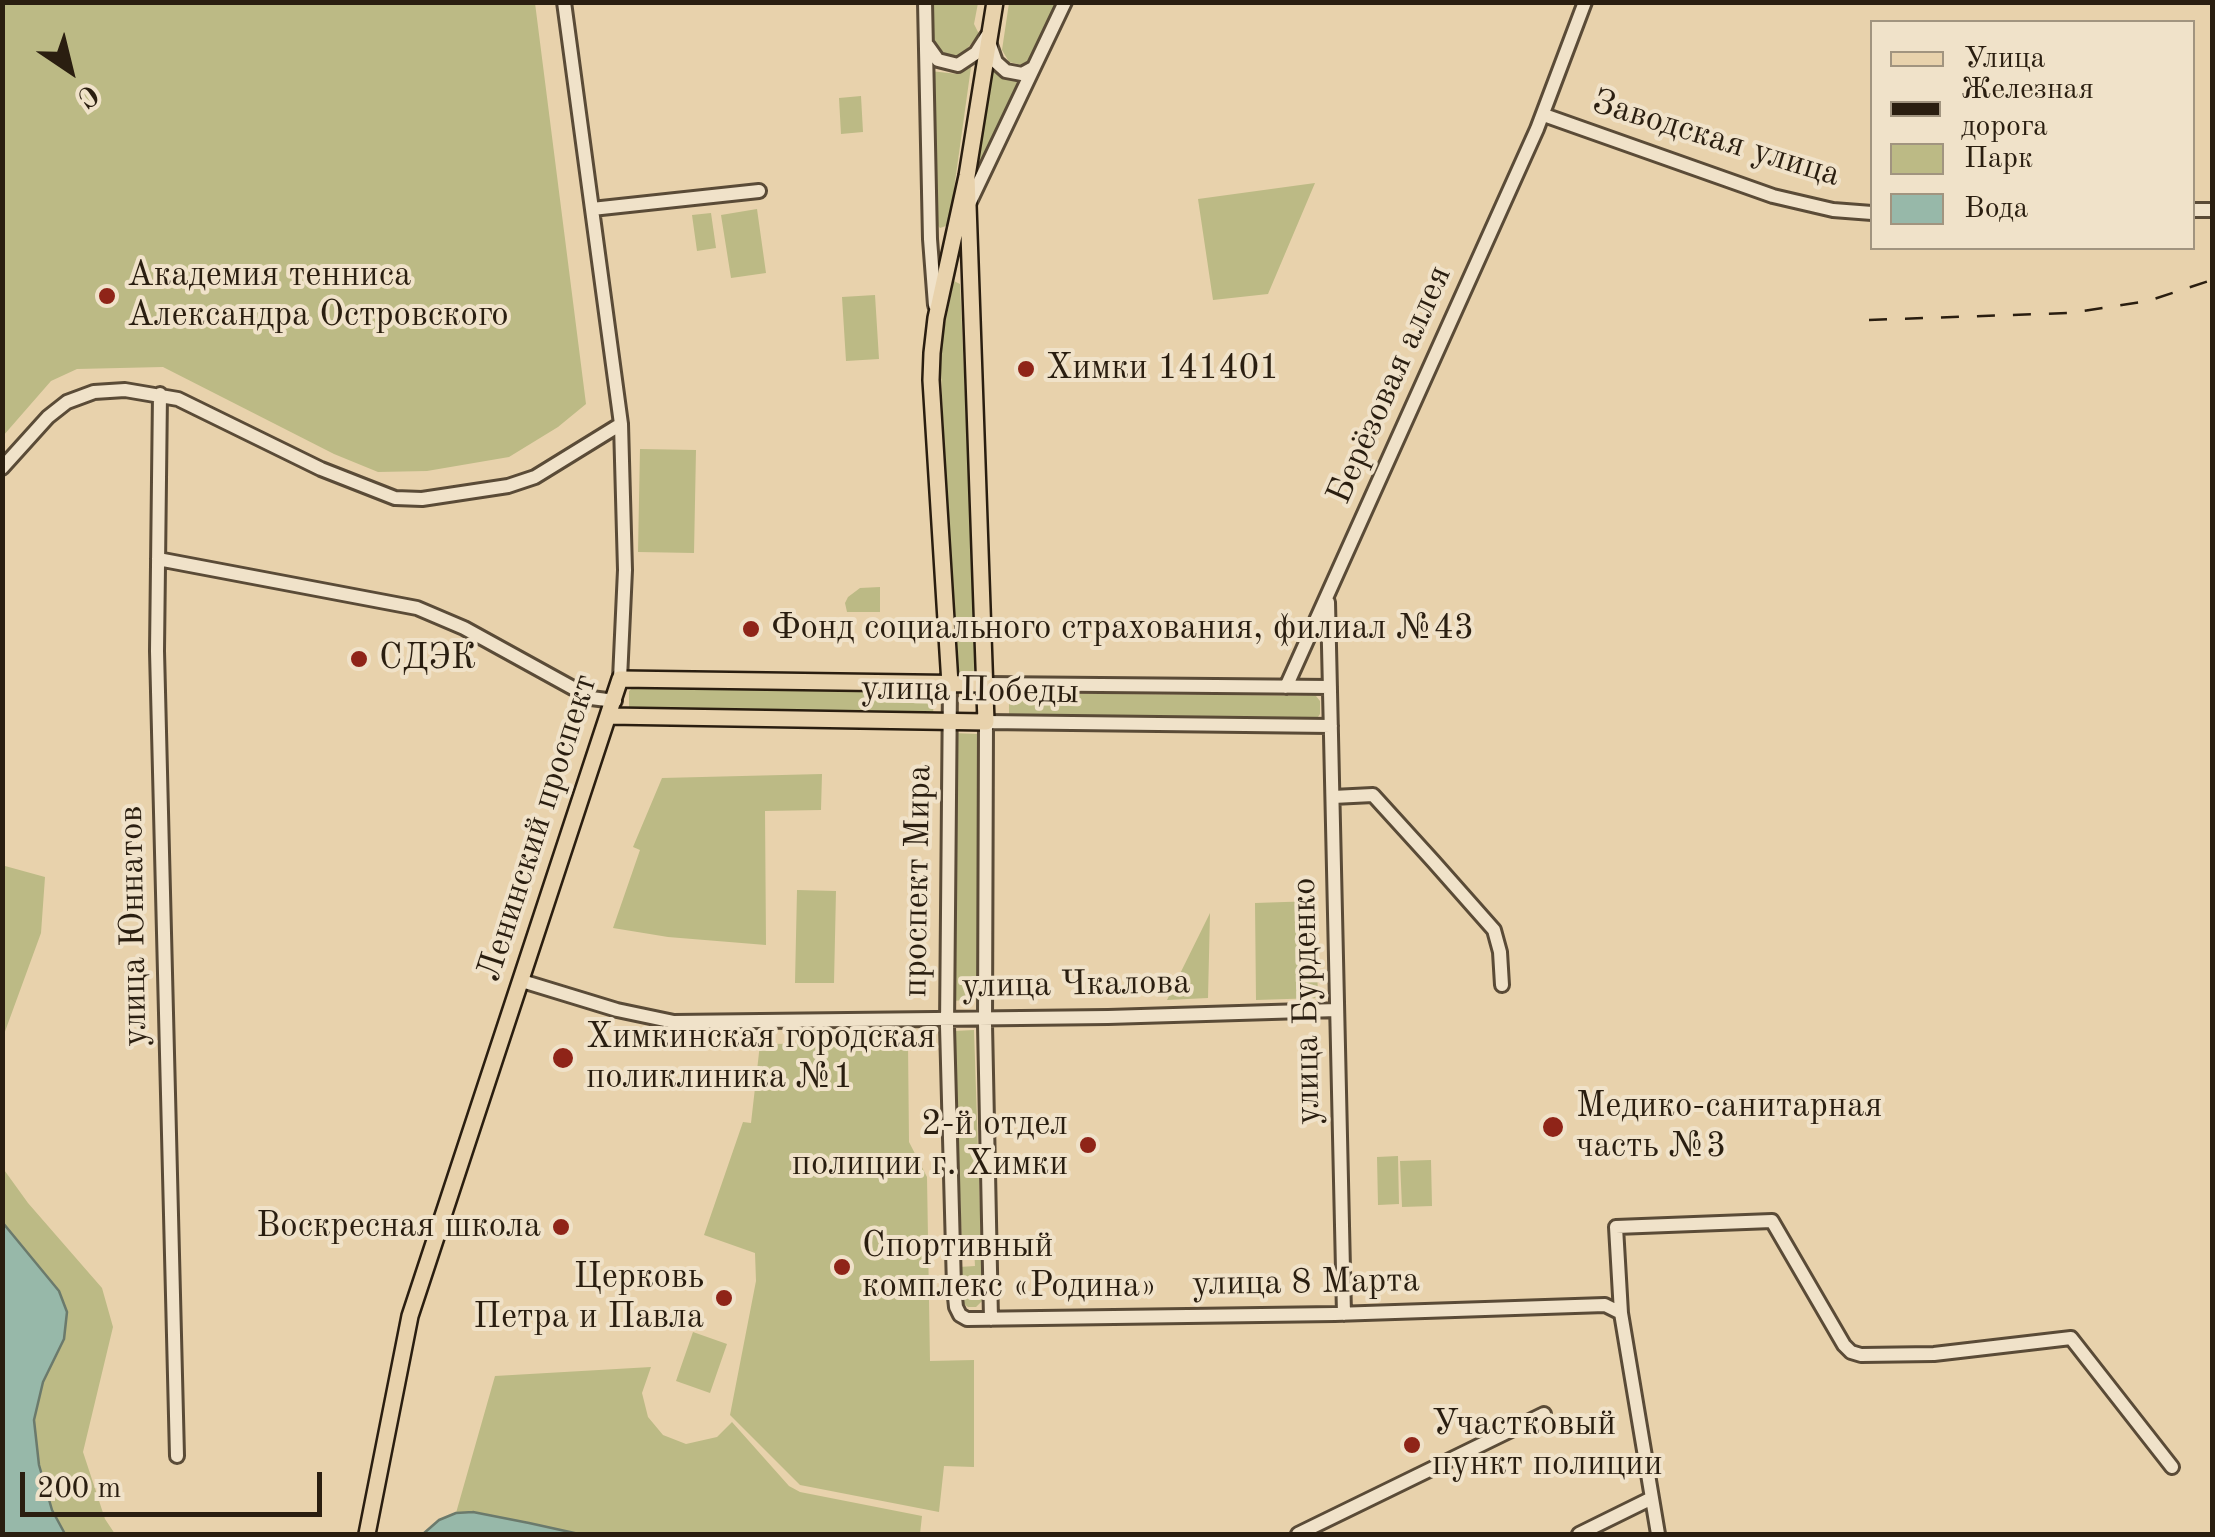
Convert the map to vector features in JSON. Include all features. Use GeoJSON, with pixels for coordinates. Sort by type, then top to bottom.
{"type":"FeatureCollection","features":[{"type":"Feature","properties":{"kind":"main road","name":"проспект Мира"},"geometry":{"type":"LineString","coordinates":[[950,684],[931,380],[936,318],[966,176],[994,2]]}},
{"type":"Feature","properties":{"kind":"main road","name":"проспект Мира"},"geometry":{"type":"LineString","coordinates":[[966,176],[986,722]]}},
{"type":"Feature","properties":{"kind":"main road","name":"улица Победы"},"geometry":{"type":"LineString","coordinates":[[620,679],[986,684]]}},
{"type":"Feature","properties":{"kind":"main road","name":"Ленинский проспект"},"geometry":{"type":"LineString","coordinates":[[367,1534],[410,1316],[620,679]]}},
{"type":"Feature","properties":{"kind":"main road","name":"улица Победы"},"geometry":{"type":"LineString","coordinates":[[612,708],[986,722]]}},
{"type":"Feature","properties":{"kind":"street","name":"Ленинский проспект"},"geometry":{"type":"LineString","coordinates":[[564,2],[621,424],[625,570],[620,679]]}},
{"type":"Feature","properties":{"kind":"street"},"geometry":{"type":"LineString","coordinates":[[925,2],[930,239],[936,318]]}},
{"type":"Feature","properties":{"kind":"street"},"geometry":{"type":"LineString","coordinates":[[967,208],[1065,2]]}},
{"type":"Feature","properties":{"kind":"street","name":"Берёзовая аллея"},"geometry":{"type":"LineString","coordinates":[[1330,688],[1328,596],[1544,115],[1586,2]]}},
{"type":"Feature","properties":{"kind":"street"},"geometry":{"type":"LineString","coordinates":[[926,34],[934,56],[958,65],[976,53],[990,27]]}},
{"type":"Feature","properties":{"kind":"street"},"geometry":{"type":"LineString","coordinates":[[990,27],[991,51],[1000,66],[1017,74],[1035,66]]}},
{"type":"Feature","properties":{"kind":"street","name":"Заводская улица"},"geometry":{"type":"LineString","coordinates":[[1544,115],[1773,196],[1833,210],[1870,213]]}},
{"type":"Feature","properties":{"kind":"street"},"geometry":{"type":"LineString","coordinates":[[592,209],[758,191]]}},
{"type":"Feature","properties":{"kind":"street"},"geometry":{"type":"LineString","coordinates":[[2,468],[48,416],[67,402],[94,392],[125,390],[178,399],[321,470],[395,498],[422,499],[508,486],[534,476],[621,424]]}},
{"type":"Feature","properties":{"kind":"street","name":"улица Юннатов"},"geometry":{"type":"LineString","coordinates":[[160,394],[157,651],[177,1456]]}},
{"type":"Feature","properties":{"kind":"street"},"geometry":{"type":"LineString","coordinates":[[158,559],[417,608],[464,628],[612,708]]}},
{"type":"Feature","properties":{"kind":"street"},"geometry":{"type":"LineString","coordinates":[[1286,687],[1328,596]]}},
{"type":"Feature","properties":{"kind":"street","name":"проспект Мира"},"geometry":{"type":"LineString","coordinates":[[950,684],[947,1016],[956,1307],[968,1319],[991,1318],[985,1016],[986,722]]}},
{"type":"Feature","properties":{"kind":"street","name":"улица Победы"},"geometry":{"type":"LineString","coordinates":[[986,684],[1330,688]]}},
{"type":"Feature","properties":{"kind":"street","name":"улица Бурденко"},"geometry":{"type":"LineString","coordinates":[[1330,688],[1344,1314]]}},
{"type":"Feature","properties":{"kind":"street","name":"улица Победы"},"geometry":{"type":"LineString","coordinates":[[986,722],[1331,726]]}},
{"type":"Feature","properties":{"kind":"street"},"geometry":{"type":"LineString","coordinates":[[1333,797],[1373,795],[1444,873],[1494,930],[1502,985]]}},
{"type":"Feature","properties":{"kind":"street","name":"улица Чкалова"},"geometry":{"type":"LineString","coordinates":[[522,981],[617,1010],[674,1022],[1337,1010]]}},
{"type":"Feature","properties":{"kind":"street"},"geometry":{"type":"LineString","coordinates":[[1658,1534],[1621,1313],[1616,1227],[1772,1222],[1850,1352],[1860,1355],[1934,1354],[2071,1338],[2172,1466]]}},
{"type":"Feature","properties":{"kind":"street","name":"улица 8 Марта"},"geometry":{"type":"LineString","coordinates":[[991,1318],[1344,1314],[1604,1305],[1621,1313]]}},
{"type":"Feature","properties":{"kind":"street"},"geometry":{"type":"LineString","coordinates":[[1298,1534],[1544,1414]]}},
{"type":"Feature","properties":{"kind":"street"},"geometry":{"type":"LineString","coordinates":[[1579,1534],[1652,1498]]}},
{"type":"Feature","properties":{"kind":"green space"},"geometry":{"type":"Polygon","coordinates":[[[2,3],[535,3],[586,404],[558,427],[509,457],[427,471],[378,472],[334,454],[163,367],[77,369],[51,381],[3,436],[2,3]]]}},
{"type":"Feature","properties":{"kind":"green space"},"geometry":{"type":"Polygon","coordinates":[[[933,3],[978,3],[974,24],[979,34],[962,55],[948,56],[934,46],[933,3]]]}},
{"type":"Feature","properties":{"kind":"green space"},"geometry":{"type":"Polygon","coordinates":[[[1009,3],[1059,3],[1032,60],[1022,65],[1009,62],[1002,50],[1009,3]]]}},
{"type":"Feature","properties":{"kind":"green space"},"geometry":{"type":"Polygon","coordinates":[[[971,67],[949,225],[940,228],[935,222],[930,71],[958,74],[971,67]]]}},
{"type":"Feature","properties":{"kind":"green space"},"geometry":{"type":"Polygon","coordinates":[[[992,67],[1005,76],[1030,74],[977,175],[992,67]]]}},
{"type":"Feature","properties":{"kind":"green space"},"geometry":{"type":"Polygon","coordinates":[[[861,96],[863,132],[841,134],[839,98],[861,96]]]}},
{"type":"Feature","properties":{"kind":"green space"},"geometry":{"type":"Polygon","coordinates":[[[1315,183],[1268,294],[1213,300],[1198,199],[1315,183]]]}},
{"type":"Feature","properties":{"kind":"green space"},"geometry":{"type":"Polygon","coordinates":[[[757,209],[766,273],[731,278],[721,215],[757,209]]]}},
{"type":"Feature","properties":{"kind":"green space"},"geometry":{"type":"Polygon","coordinates":[[[711,213],[716,248],[697,251],[692,215],[711,213]]]}},
{"type":"Feature","properties":{"kind":"green space"},"geometry":{"type":"Polygon","coordinates":[[[954,281],[960,284],[977,661],[974,671],[963,674],[954,667],[940,349],[954,281]]]}},
{"type":"Feature","properties":{"kind":"green space"},"geometry":{"type":"Polygon","coordinates":[[[875,295],[879,359],[846,361],[842,297],[875,295]]]}},
{"type":"Feature","properties":{"kind":"green space"},"geometry":{"type":"Polygon","coordinates":[[[640,449],[696,450],[694,553],[638,552],[640,449]]]}},
{"type":"Feature","properties":{"kind":"green space"},"geometry":{"type":"Polygon","coordinates":[[[880,587],[880,612],[847,612],[848,597],[860,588],[880,587]]]}},
{"type":"Feature","properties":{"kind":"green space"},"geometry":{"type":"Polygon","coordinates":[[[635,686],[934,691],[933,716],[635,712],[629,707],[629,691],[635,686]]]}},
{"type":"Feature","properties":{"kind":"green space"},"geometry":{"type":"Polygon","coordinates":[[[1009,693],[1316,696],[1320,714],[1316,720],[1009,717],[1009,693]]]}},
{"type":"Feature","properties":{"kind":"green space"},"geometry":{"type":"Polygon","coordinates":[[[953,733],[979,734],[980,999],[952,1001],[953,733]]]}},
{"type":"Feature","properties":{"kind":"green space"},"geometry":{"type":"Polygon","coordinates":[[[822,774],[821,810],[765,811],[766,945],[613,928],[640,850],[633,847],[662,778],[822,774]]]}},
{"type":"Feature","properties":{"kind":"green space"},"geometry":{"type":"Polygon","coordinates":[[[5,866],[45,877],[41,933],[3,1037],[2,870],[5,866]]]}},
{"type":"Feature","properties":{"kind":"green space"},"geometry":{"type":"Polygon","coordinates":[[[797,890],[836,891],[834,983],[795,983],[797,890]]]}},
{"type":"Feature","properties":{"kind":"green space"},"geometry":{"type":"Polygon","coordinates":[[[1315,901],[1318,998],[1256,1000],[1255,903],[1315,901]]]}},
{"type":"Feature","properties":{"kind":"green space"},"geometry":{"type":"Polygon","coordinates":[[[1210,913],[1208,998],[1167,1000],[1210,913]]]}},
{"type":"Feature","properties":{"kind":"green space"},"geometry":{"type":"Polygon","coordinates":[[[974,1030],[983,1300],[976,1307],[968,1307],[960,1301],[959,1267],[975,1266],[974,1248],[962,1248],[954,1031],[974,1030]]]}},
{"type":"Feature","properties":{"kind":"green space","name":"Спортивный комплекс «Родина»"},"geometry":{"type":"Polygon","coordinates":[[[908,1043],[909,1142],[927,1177],[930,1361],[974,1360],[974,1467],[944,1466],[939,1512],[800,1485],[730,1415],[756,1281],[755,1253],[704,1235],[743,1122],[751,1123],[760,1044],[908,1043]]]}},
{"type":"Feature","properties":{"kind":"green space"},"geometry":{"type":"Polygon","coordinates":[[[1398,1156],[1399,1204],[1378,1205],[1377,1157],[1398,1156]]]}},
{"type":"Feature","properties":{"kind":"green space"},"geometry":{"type":"Polygon","coordinates":[[[1431,1160],[1432,1206],[1402,1207],[1400,1161],[1431,1160]]]}},
{"type":"Feature","properties":{"kind":"green space"},"geometry":{"type":"Polygon","coordinates":[[[2,1167],[102,1288],[113,1327],[83,1452],[105,1519],[115,1534],[65,1534],[52,1510],[39,1465],[34,1419],[43,1382],[64,1339],[59,1291],[3,1223],[2,1167]]]}},
{"type":"Feature","properties":{"kind":"green space"},"geometry":{"type":"Polygon","coordinates":[[[693,1332],[727,1344],[710,1393],[676,1381],[693,1332]]]}},
{"type":"Feature","properties":{"kind":"green space"},"geometry":{"type":"Polygon","coordinates":[[[651,1367],[642,1393],[648,1417],[663,1435],[686,1444],[717,1437],[732,1422],[789,1486],[800,1492],[922,1516],[920,1534],[579,1534],[473,1512],[456,1513],[495,1376],[651,1367]]]}},
{"type":"Feature","properties":{"kind":"water"},"geometry":{"type":"Polygon","coordinates":[[[3,1223],[59,1291],[67,1312],[64,1339],[43,1382],[34,1420],[39,1465],[52,1510],[65,1534],[3,1534],[3,1223]]]}},
{"type":"Feature","properties":{"kind":"water"},"geometry":{"type":"Polygon","coordinates":[[[473,1512],[579,1534],[423,1534],[439,1520],[473,1512]]]}},
{"type":"Feature","properties":{"kind":"railway"},"geometry":{"type":"LineString","coordinates":[[1869,320],[2070,313],[2148,301],[2212,280]]}},
{"type":"Feature","properties":{"kind":"place","name":"Академия тенниса Александра Островского"},"geometry":{"type":"Point","coordinates":[107,296]}},
{"type":"Feature","properties":{"kind":"place","name":"Химки 141401"},"geometry":{"type":"Point","coordinates":[1026,369]}},
{"type":"Feature","properties":{"kind":"place","name":"Фонд социального страхования, филиал №43"},"geometry":{"type":"Point","coordinates":[751,629]}},
{"type":"Feature","properties":{"kind":"place","name":"СДЭК"},"geometry":{"type":"Point","coordinates":[359,659]}},
{"type":"Feature","properties":{"kind":"place","name":"Химкинская городская поликлиника №1"},"geometry":{"type":"Point","coordinates":[563,1058]}},
{"type":"Feature","properties":{"kind":"place","name":"Медико-санитарная часть №3"},"geometry":{"type":"Point","coordinates":[1553,1127]}},
{"type":"Feature","properties":{"kind":"place","name":"2-й отдел полиции г. Химки"},"geometry":{"type":"Point","coordinates":[1088,1145]}},
{"type":"Feature","properties":{"kind":"place","name":"Воскресная школа"},"geometry":{"type":"Point","coordinates":[561,1227]}},
{"type":"Feature","properties":{"kind":"place","name":"Спортивный комплекс «Родина»"},"geometry":{"type":"Point","coordinates":[842,1267]}},
{"type":"Feature","properties":{"kind":"place","name":"Церковь Петра и Павла"},"geometry":{"type":"Point","coordinates":[724,1298]}},
{"type":"Feature","properties":{"kind":"place","name":"Участковый пункт полиции"},"geometry":{"type":"Point","coordinates":[1412,1445]}}]}
